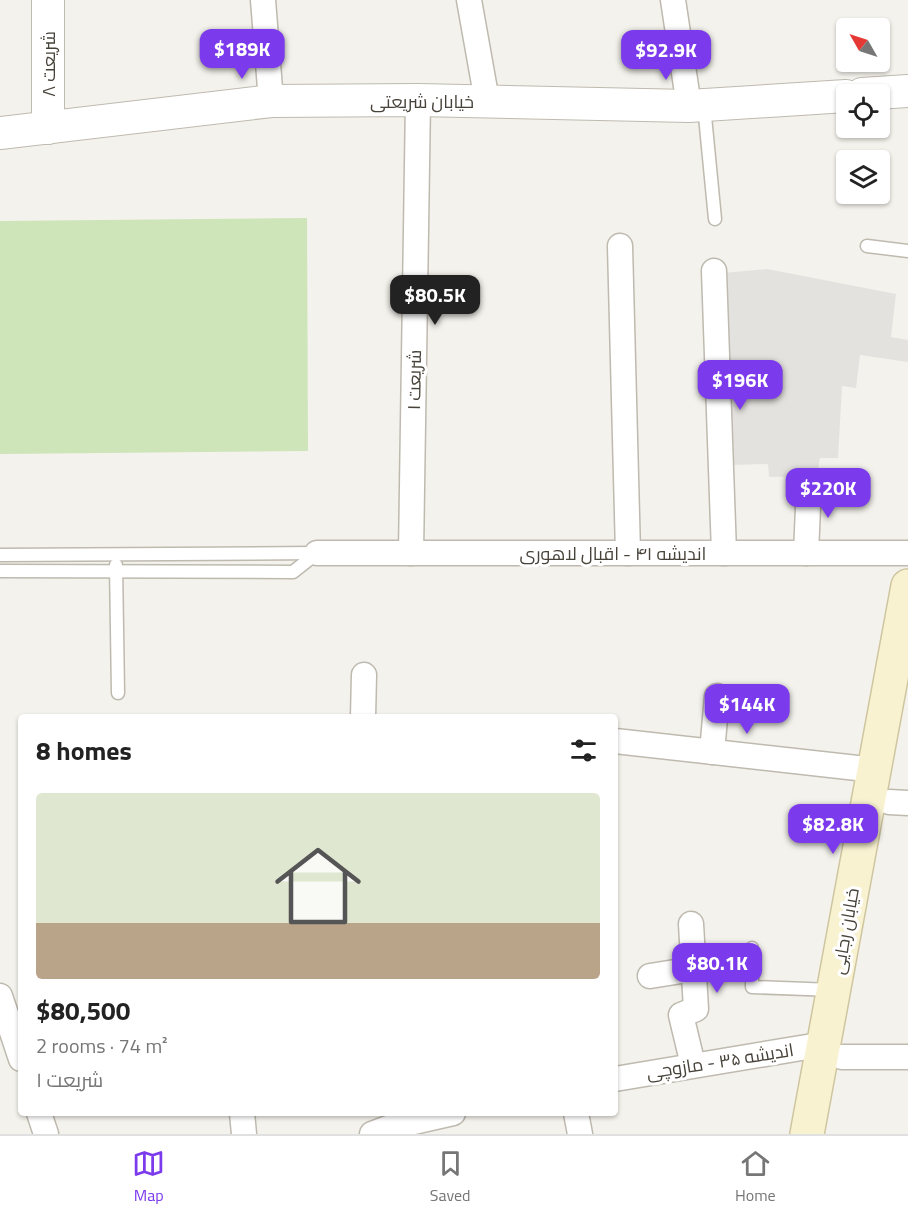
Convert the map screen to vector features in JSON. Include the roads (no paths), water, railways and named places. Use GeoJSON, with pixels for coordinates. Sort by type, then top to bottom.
{"type":"FeatureCollection","features":[{"type":"Feature","properties":{"kind":"main road","name":"خیابان رجایی"},"geometry":{"type":"LineString","coordinates":[[830,1134],[835,990],[908,586]]}},
{"type":"Feature","properties":{"kind":"main road","name":"خیابان رجایی"},"geometry":{"type":"LineString","coordinates":[[807,1134],[833,1050],[899,802],[908,702]]}},
{"type":"Feature","properties":{"kind":"street","name":"شریعت ۸"},"geometry":{"type":"LineString","coordinates":[[48,0],[48,128]]}},
{"type":"Feature","properties":{"kind":"street"},"geometry":{"type":"LineString","coordinates":[[263,0],[271,101]]}},
{"type":"Feature","properties":{"kind":"street"},"geometry":{"type":"LineString","coordinates":[[469,0],[487,101]]}},
{"type":"Feature","properties":{"kind":"street"},"geometry":{"type":"LineString","coordinates":[[673,0],[696,106]]}},
{"type":"Feature","properties":{"kind":"street"},"geometry":{"type":"LineString","coordinates":[[890,92],[908,91]]}},
{"type":"Feature","properties":{"kind":"street","name":"خیابان شریعتی"},"geometry":{"type":"LineString","coordinates":[[0,133],[271,101],[418,100],[696,106],[836,97]]}},
{"type":"Feature","properties":{"kind":"street","name":"شریعت ۱"},"geometry":{"type":"LineString","coordinates":[[411,553],[418,100]]}},
{"type":"Feature","properties":{"kind":"street"},"geometry":{"type":"LineString","coordinates":[[620,246],[628,553]]}},
{"type":"Feature","properties":{"kind":"street"},"geometry":{"type":"LineString","coordinates":[[714,271],[724,553]]}},
{"type":"Feature","properties":{"kind":"street"},"geometry":{"type":"LineString","coordinates":[[806,553],[809,484]]}},
{"type":"Feature","properties":{"kind":"street","name":"اندیشه ۴۱ - اقبال لاهوری"},"geometry":{"type":"LineString","coordinates":[[317,553],[908,553]]}},
{"type":"Feature","properties":{"kind":"street"},"geometry":{"type":"LineString","coordinates":[[363,714],[364,675]]}},
{"type":"Feature","properties":{"kind":"street"},"geometry":{"type":"LineString","coordinates":[[712,752],[717,696]]}},
{"type":"Feature","properties":{"kind":"street"},"geometry":{"type":"LineString","coordinates":[[618,741],[875,770]]}},
{"type":"Feature","properties":{"kind":"street"},"geometry":{"type":"LineString","coordinates":[[691,924],[696,1009],[681,1015],[693,1065]]}},
{"type":"Feature","properties":{"kind":"street"},"geometry":{"type":"LineString","coordinates":[[650,976],[694,969]]}},
{"type":"Feature","properties":{"kind":"street"},"geometry":{"type":"LineString","coordinates":[[0,996],[18,1050]]}},
{"type":"Feature","properties":{"kind":"street","name":"اندیشه ۳۵ - مازوچی"},"geometry":{"type":"LineString","coordinates":[[618,1078],[693,1065],[833,1050],[908,1057]]}},
{"type":"Feature","properties":{"kind":"street"},"geometry":{"type":"LineString","coordinates":[[40,1116],[46,1134]]}},
{"type":"Feature","properties":{"kind":"street"},"geometry":{"type":"LineString","coordinates":[[242,1116],[244,1134]]}},
{"type":"Feature","properties":{"kind":"street"},"geometry":{"type":"LineString","coordinates":[[383,1132],[442,1116]]}},
{"type":"Feature","properties":{"kind":"street"},"geometry":{"type":"LineString","coordinates":[[577,1116],[580,1134]]}},
{"type":"Feature","properties":{"kind":"lane"},"geometry":{"type":"LineString","coordinates":[[696,106],[715,219]]}},
{"type":"Feature","properties":{"kind":"lane"},"geometry":{"type":"LineString","coordinates":[[867,246],[908,251]]}},
{"type":"Feature","properties":{"kind":"lane"},"geometry":{"type":"LineString","coordinates":[[0,555],[317,553]]}},
{"type":"Feature","properties":{"kind":"lane"},"geometry":{"type":"LineString","coordinates":[[0,571],[293,572],[317,553]]}},
{"type":"Feature","properties":{"kind":"lane"},"geometry":{"type":"LineString","coordinates":[[116,554],[118,693]]}},
{"type":"Feature","properties":{"kind":"lane"},"geometry":{"type":"LineString","coordinates":[[752,948],[752,987],[835,990]]}}]}
